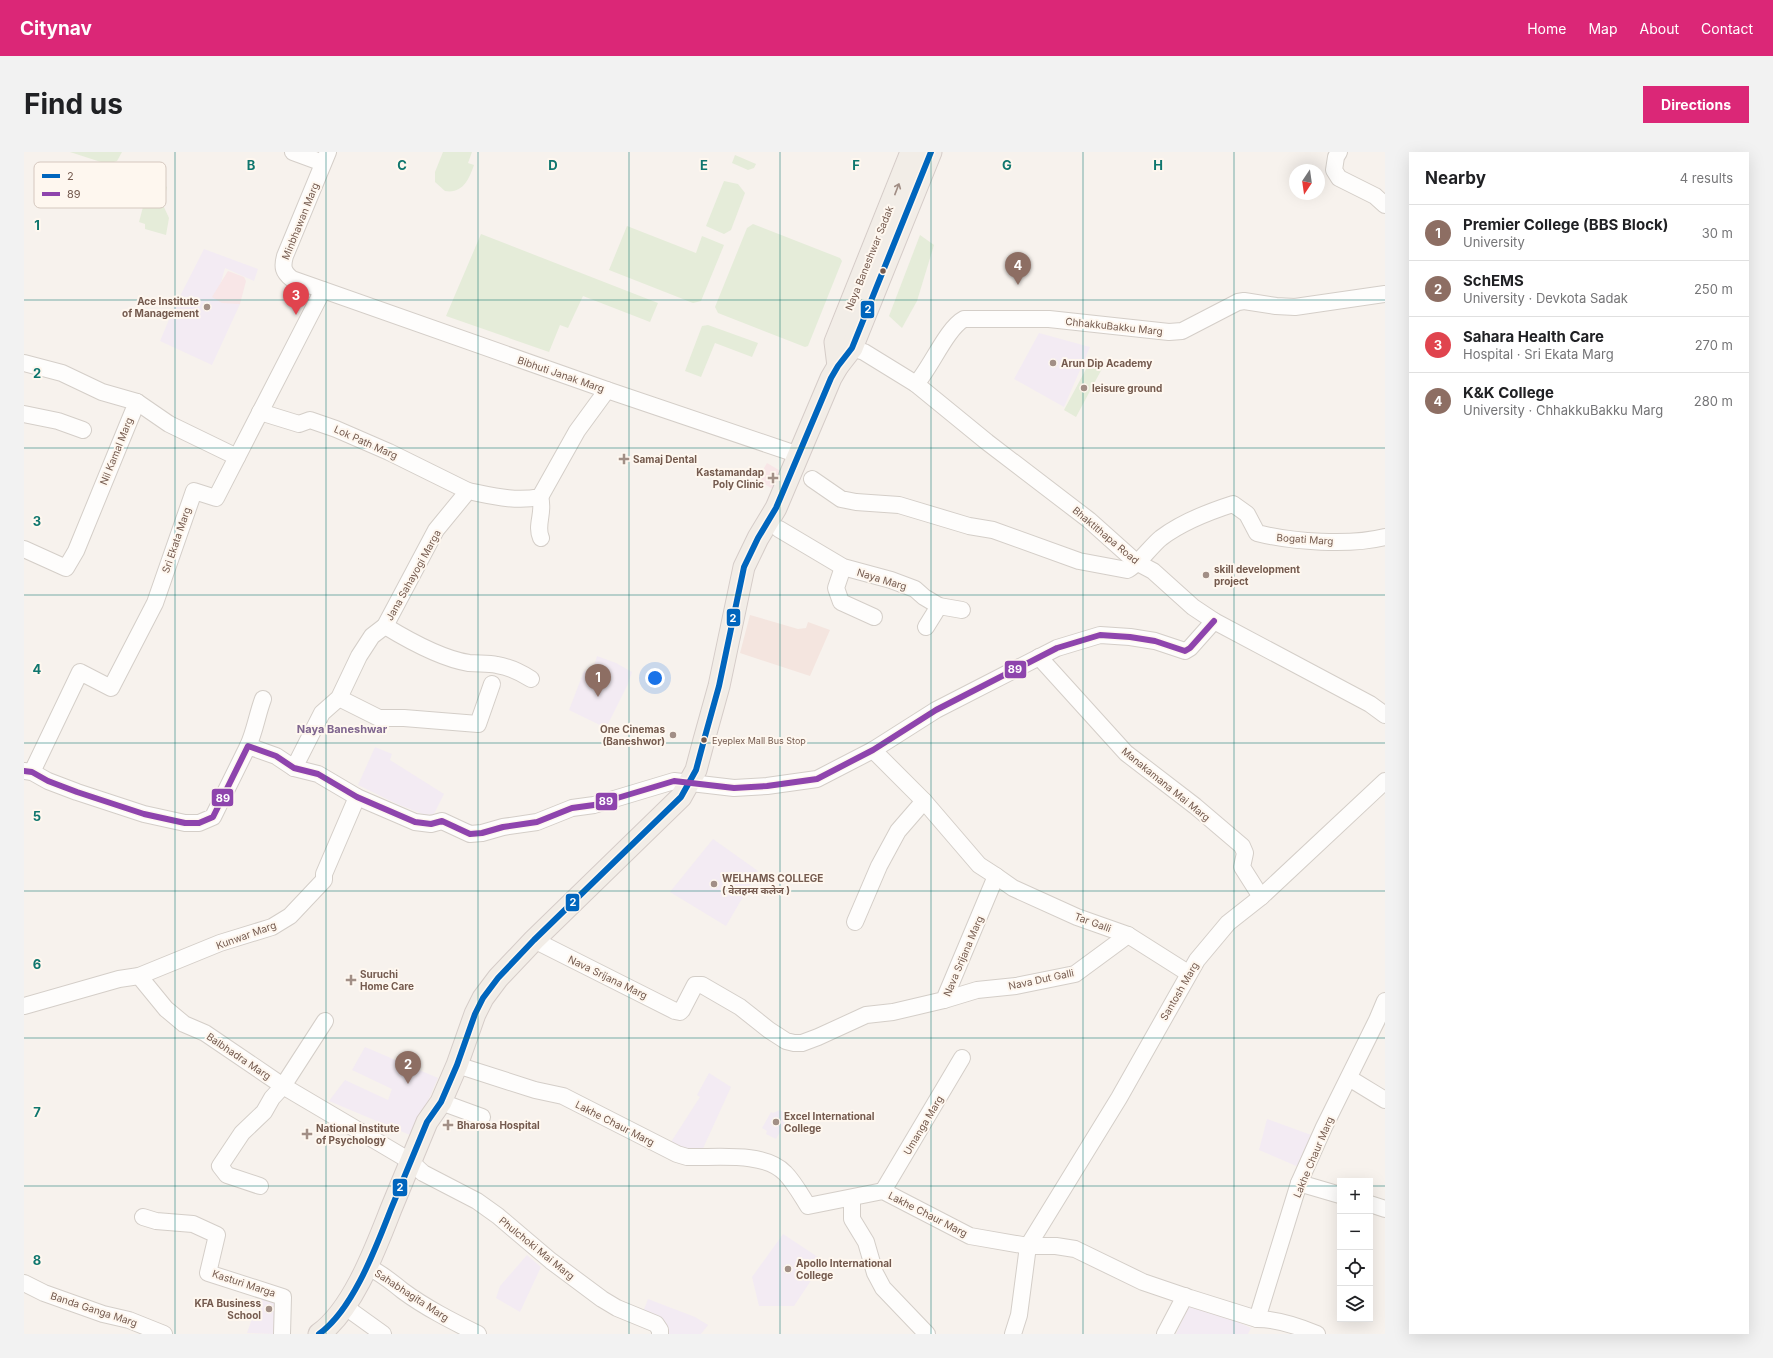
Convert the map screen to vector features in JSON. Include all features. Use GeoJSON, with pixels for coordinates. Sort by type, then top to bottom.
{"type":"FeatureCollection","features":[{"type":"Feature","properties":{"kind":"main road","name":"Naya Baneshwar Sadak"},"geometry":{"type":"LineString","coordinates":[[843,345],[911,152]]}},
{"type":"Feature","properties":{"kind":"main road","name":"Naya Baneshwar Sadak"},"geometry":{"type":"LineString","coordinates":[[843,345],[931,152]]}},
{"type":"Feature","properties":{"kind":"main road"},"geometry":{"type":"LineString","coordinates":[[319,1334],[328,1328],[344,1306],[368,1267],[410,1161],[427,1122],[440,1102],[457,1065],[475,1014],[483,998],[498,978],[534,940],[681,797],[690,784],[696,770],[719,686],[744,567],[758,538],[776,508],[831,378],[838,366],[843,345]]}},
{"type":"Feature","properties":{"kind":"street"},"geometry":{"type":"LineString","coordinates":[[293,152],[326,158]]}},
{"type":"Feature","properties":{"kind":"street"},"geometry":{"type":"LineString","coordinates":[[1339,152],[1336,157],[1334,170],[1339,178],[1375,196],[1385,205]]}},
{"type":"Feature","properties":{"kind":"street","name":"Minbhawan Marg"},"geometry":{"type":"LineString","coordinates":[[323,290],[292,279],[284,273],[282,265],[326,158]]}},
{"type":"Feature","properties":{"kind":"street","name":"Bibhuti Janak Marg"},"geometry":{"type":"LineString","coordinates":[[323,290],[607,390],[799,455]]}},
{"type":"Feature","properties":{"kind":"street","name":"Sri Ekata Marg"},"geometry":{"type":"LineString","coordinates":[[28,772],[80,672],[111,688],[155,604],[194,491],[216,498],[323,290]]}},
{"type":"Feature","properties":{"kind":"street","name":"ChhakkuBakku Marg"},"geometry":{"type":"LineString","coordinates":[[916,384],[925,374],[955,325],[964,319],[1049,319],[1169,332],[1182,331],[1238,302],[1244,301],[1295,307],[1385,294]]}},
{"type":"Feature","properties":{"kind":"street","name":"Bhaktithapa Road"},"geometry":{"type":"LineString","coordinates":[[843,345],[864,352],[901,373],[916,384],[987,442],[1089,520],[1136,562],[1153,571],[1193,606],[1214,621],[1370,704],[1385,715]]}},
{"type":"Feature","properties":{"kind":"street"},"geometry":{"type":"LineString","coordinates":[[24,363],[62,373],[102,392],[137,402],[169,424],[238,457]]}},
{"type":"Feature","properties":{"kind":"street"},"geometry":{"type":"LineString","coordinates":[[468,491],[514,500],[526,500],[540,497],[577,431],[607,390]]}},
{"type":"Feature","properties":{"kind":"street","name":"Nil Kamal Marg"},"geometry":{"type":"LineString","coordinates":[[24,549],[66,568],[76,551],[137,402]]}},
{"type":"Feature","properties":{"kind":"street","name":"Lok Path Marg"},"geometry":{"type":"LineString","coordinates":[[260,412],[299,424],[310,420],[336,428],[468,491]]}},
{"type":"Feature","properties":{"kind":"street"},"geometry":{"type":"LineString","coordinates":[[24,414],[58,421],[83,430]]}},
{"type":"Feature","properties":{"kind":"street"},"geometry":{"type":"LineString","coordinates":[[812,479],[841,499],[856,502],[899,505],[969,526],[993,530],[1079,561],[1127,570],[1136,562]]}},
{"type":"Feature","properties":{"kind":"street","name":"Jana Sahayogi Marga"},"geometry":{"type":"LineString","coordinates":[[294,768],[322,713],[339,698],[359,656],[372,636],[385,626],[436,530],[468,491]]}},
{"type":"Feature","properties":{"kind":"street"},"geometry":{"type":"LineString","coordinates":[[540,497],[543,505],[539,528],[540,538]]}},
{"type":"Feature","properties":{"kind":"street","name":"Bogati Marg"},"geometry":{"type":"LineString","coordinates":[[1136,562],[1160,538],[1186,522],[1233,504],[1247,514],[1257,533],[1277,538],[1339,542],[1372,540],[1385,537]]}},
{"type":"Feature","properties":{"kind":"street","name":"Naya Marg"},"geometry":{"type":"LineString","coordinates":[[779,529],[843,567],[891,580],[916,589],[924,597],[940,606],[962,610]]}},
{"type":"Feature","properties":{"kind":"street","name":"Naya Marg"},"geometry":{"type":"LineString","coordinates":[[843,567],[836,588],[841,602],[874,617]]}},
{"type":"Feature","properties":{"kind":"street"},"geometry":{"type":"LineString","coordinates":[[926,627],[940,606]]}},
{"type":"Feature","properties":{"kind":"street"},"geometry":{"type":"LineString","coordinates":[[248,746],[276,756],[294,768],[318,774],[357,797],[415,822],[431,824],[442,820],[470,834],[482,833],[503,827],[537,822],[572,808],[594,805],[674,781],[734,788],[817,779],[873,750],[936,710],[1056,648],[1100,635],[1130,637],[1156,641],[1185,651],[1190,648],[1214,621]]}},
{"type":"Feature","properties":{"kind":"street"},"geometry":{"type":"LineString","coordinates":[[385,626],[415,644],[451,658],[469,663],[498,665],[514,669],[531,679]]}},
{"type":"Feature","properties":{"kind":"street","name":"Manakamana Mai Marg"},"geometry":{"type":"LineString","coordinates":[[1039,657],[1126,753],[1195,806],[1242,846],[1245,853],[1242,868],[1261,897]]}},
{"type":"Feature","properties":{"kind":"street"},"geometry":{"type":"LineString","coordinates":[[339,698],[379,718],[404,718],[478,724],[492,684]]}},
{"type":"Feature","properties":{"kind":"street"},"geometry":{"type":"LineString","coordinates":[[28,772],[77,792],[144,814],[185,822],[199,823],[213,817],[253,736],[257,714],[264,699]]}},
{"type":"Feature","properties":{"kind":"street"},"geometry":{"type":"LineString","coordinates":[[873,750],[924,801],[979,864],[996,876]]}},
{"type":"Feature","properties":{"kind":"street","name":"Santosh Marg"},"geometry":{"type":"LineString","coordinates":[[1028,1246],[1119,1098],[1188,973],[1197,960],[1228,923],[1261,897],[1385,781]]}},
{"type":"Feature","properties":{"kind":"street","name":"Kunwar Marg"},"geometry":{"type":"LineString","coordinates":[[139,976],[220,943],[272,927],[290,916],[324,880],[324,874],[357,797]]}},
{"type":"Feature","properties":{"kind":"street"},"geometry":{"type":"LineString","coordinates":[[855,922],[879,866],[898,831],[924,801]]}},
{"type":"Feature","properties":{"kind":"street","name":"Nava Srijana Marg"},"geometry":{"type":"LineString","coordinates":[[534,940],[675,1011],[680,1012],[695,986],[702,985],[740,1007],[769,1030],[786,1040],[794,1043],[802,1043],[866,1014],[893,1012],[944,1000],[996,876]]}},
{"type":"Feature","properties":{"kind":"street","name":"Tar Galli"},"geometry":{"type":"LineString","coordinates":[[996,876],[1013,888],[1077,917],[1128,935],[1188,973]]}},
{"type":"Feature","properties":{"kind":"street","name":"Nava Dut Galli"},"geometry":{"type":"LineString","coordinates":[[944,1000],[977,990],[1016,986],[1075,974],[1128,935]]}},
{"type":"Feature","properties":{"kind":"street"},"geometry":{"type":"LineString","coordinates":[[24,1006],[119,978],[139,976]]}},
{"type":"Feature","properties":{"kind":"street","name":"Balbhadra Marg"},"geometry":{"type":"LineString","coordinates":[[139,976],[166,1009],[184,1024],[205,1033],[283,1086],[410,1161]]}},
{"type":"Feature","properties":{"kind":"street","name":"Lakhe Chaur Marg"},"geometry":{"type":"LineString","coordinates":[[1257,1318],[1299,1183],[1324,1127],[1378,1020],[1385,1002]]}},
{"type":"Feature","properties":{"kind":"street"},"geometry":{"type":"LineString","coordinates":[[260,1186],[227,1175],[220,1166],[242,1133],[264,1112],[272,1098],[283,1086],[325,1021]]}},
{"type":"Feature","properties":{"kind":"street","name":"Umanga Marg"},"geometry":{"type":"LineString","coordinates":[[883,1191],[962,1058]]}},
{"type":"Feature","properties":{"kind":"street","name":"Lakhe Chaur Marg"},"geometry":{"type":"LineString","coordinates":[[457,1065],[535,1090],[563,1096],[616,1119],[677,1154],[687,1157],[756,1158],[771,1164],[784,1172],[808,1206],[883,1191],[970,1236],[1028,1246],[1056,1246],[1075,1250],[1143,1282],[1257,1318],[1297,1326],[1318,1334]]}},
{"type":"Feature","properties":{"kind":"street"},"geometry":{"type":"LineString","coordinates":[[1349,1078],[1385,1100]]}},
{"type":"Feature","properties":{"kind":"street"},"geometry":{"type":"LineString","coordinates":[[440,1102],[482,1117]]}},
{"type":"Feature","properties":{"kind":"street","name":"Phulchoki Mai Marg"},"geometry":{"type":"LineString","coordinates":[[410,1161],[423,1173],[477,1201],[498,1216],[551,1261],[602,1299],[617,1308],[656,1324],[660,1330],[660,1334]]}},
{"type":"Feature","properties":{"kind":"street"},"geometry":{"type":"LineString","coordinates":[[1299,1183],[1337,1194]]}},
{"type":"Feature","properties":{"kind":"street"},"geometry":{"type":"LineString","coordinates":[[852,1198],[852,1219],[866,1242],[874,1273],[883,1288],[927,1334]]}},
{"type":"Feature","properties":{"kind":"street"},"geometry":{"type":"LineString","coordinates":[[1373,1205],[1385,1209]]}},
{"type":"Feature","properties":{"kind":"street","name":"Kasturi Marga"},"geometry":{"type":"LineString","coordinates":[[143,1217],[156,1221],[193,1224],[217,1235],[208,1273],[283,1297],[282,1334]]}},
{"type":"Feature","properties":{"kind":"street"},"geometry":{"type":"LineString","coordinates":[[1013,1334],[1019,1315],[1028,1246]]}},
{"type":"Feature","properties":{"kind":"street","name":"Sahabhagita Marg"},"geometry":{"type":"LineString","coordinates":[[368,1267],[384,1275],[404,1291],[454,1322],[478,1334]]}},
{"type":"Feature","properties":{"kind":"street","name":"Banda Ganga Marg"},"geometry":{"type":"LineString","coordinates":[[24,1282],[44,1293],[103,1314],[130,1320],[164,1334]]}},
{"type":"Feature","properties":{"kind":"street"},"geometry":{"type":"LineString","coordinates":[[1165,1334],[1185,1296]]}},
{"type":"Feature","properties":{"kind":"street"},"geometry":{"type":"LineString","coordinates":[[344,1306],[383,1334]]}},
{"type":"Feature","properties":{"kind":"shaded area","name":"Ace Institute of Management"},"geometry":{"type":"Polygon","coordinates":[[[204,249],[258,269],[254,281],[225,268],[218,293],[240,304],[212,365],[160,341],[173,310],[204,249]]]}},
{"type":"Feature","properties":{"kind":"shaded area"},"geometry":{"type":"Polygon","coordinates":[[[228,271],[244,277],[246,281],[240,304],[222,303],[212,297],[228,271]]]}},
{"type":"Feature","properties":{"kind":"shaded area","name":"Arun Dip Academy"},"geometry":{"type":"Polygon","coordinates":[[[1039,333],[1090,347],[1064,407],[1014,379],[1039,333]]]}},
{"type":"Feature","properties":{"kind":"shaded area","name":"Kastamandap Poly Clinic"},"geometry":{"type":"Polygon","coordinates":[[[767,463],[789,476],[780,493],[757,480],[767,463]]]}},
{"type":"Feature","properties":{"kind":"shaded area"},"geometry":{"type":"Polygon","coordinates":[[[750,615],[798,629],[806,628],[808,622],[830,630],[810,676],[740,653],[750,615]]]}},
{"type":"Feature","properties":{"kind":"shaded area"},"geometry":{"type":"Polygon","coordinates":[[[597,656],[616,663],[632,672],[628,684],[606,728],[569,710],[584,671],[592,673],[597,656]]]}},
{"type":"Feature","properties":{"kind":"shaded area"},"geometry":{"type":"Polygon","coordinates":[[[375,747],[392,754],[390,760],[444,794],[434,814],[425,815],[397,804],[358,785],[375,747]]]}},
{"type":"Feature","properties":{"kind":"shaded area","name":"WELHAMS COLLEGE ( वेलहम्स कलेज )"},"geometry":{"type":"Polygon","coordinates":[[[713,839],[758,871],[726,926],[670,892],[713,839]]]}},
{"type":"Feature","properties":{"kind":"shaded area"},"geometry":{"type":"Polygon","coordinates":[[[365,1047],[438,1078],[420,1119],[418,1119],[410,1135],[329,1101],[345,1080],[388,1100],[392,1089],[352,1070],[365,1047]]]}},
{"type":"Feature","properties":{"kind":"shaded area"},"geometry":{"type":"Polygon","coordinates":[[[709,1073],[731,1087],[700,1155],[671,1142],[700,1097],[697,1095],[709,1073]]]}},
{"type":"Feature","properties":{"kind":"shaded area","name":"Excel International College"},"geometry":{"type":"Polygon","coordinates":[[[780,1110],[790,1116],[776,1139],[766,1134],[767,1131],[762,1128],[771,1112],[773,1113],[780,1110]]]}},
{"type":"Feature","properties":{"kind":"shaded area"},"geometry":{"type":"Polygon","coordinates":[[[1267,1119],[1314,1136],[1301,1168],[1259,1150],[1267,1119]]]}},
{"type":"Feature","properties":{"kind":"shaded area","name":"Apollo International College"},"geometry":{"type":"Polygon","coordinates":[[[783,1234],[824,1261],[794,1306],[759,1306],[752,1277],[783,1234]]]}},
{"type":"Feature","properties":{"kind":"shaded area"},"geometry":{"type":"Polygon","coordinates":[[[527,1255],[541,1267],[520,1312],[496,1298],[500,1286],[527,1255]]]}},
{"type":"Feature","properties":{"kind":"shaded area","name":"KFA Business School"},"geometry":{"type":"Polygon","coordinates":[[[261,1291],[278,1295],[275,1334],[247,1333],[254,1313],[256,1313],[261,1291]]]}},
{"type":"Feature","properties":{"kind":"shaded area"},"geometry":{"type":"Polygon","coordinates":[[[648,1299],[695,1317],[708,1325],[701,1334],[662,1334],[640,1320],[648,1299]]]}},
{"type":"Feature","properties":{"kind":"shaded area"},"geometry":{"type":"Polygon","coordinates":[[[1191,1301],[1251,1328],[1248,1334],[1176,1334],[1191,1301]]]}},
{"type":"Feature","properties":{"kind":"green space"},"geometry":{"type":"Polygon","coordinates":[[[70,152],[122,152],[117,161],[101,162],[70,152]]]}},
{"type":"Feature","properties":{"kind":"green space"},"geometry":{"type":"Polygon","coordinates":[[[443,152],[472,152],[468,163],[474,165],[467,180],[461,188],[445,191],[435,182],[435,172],[443,152]]]}},
{"type":"Feature","properties":{"kind":"green space"},"geometry":{"type":"Polygon","coordinates":[[[735,155],[756,164],[754,168],[748,170],[732,163],[735,155]]]}},
{"type":"Feature","properties":{"kind":"green space"},"geometry":{"type":"Polygon","coordinates":[[[724,181],[738,184],[745,193],[731,230],[724,234],[706,226],[724,181]]]}},
{"type":"Feature","properties":{"kind":"green space"},"geometry":{"type":"Polygon","coordinates":[[[143,208],[164,208],[169,218],[166,235],[145,229],[145,224],[139,222],[143,208]]]}},
{"type":"Feature","properties":{"kind":"green space"},"geometry":{"type":"Polygon","coordinates":[[[753,224],[840,258],[842,261],[808,346],[805,347],[718,313],[715,307],[747,228],[753,224]]]}},
{"type":"Feature","properties":{"kind":"green space"},"geometry":{"type":"Polygon","coordinates":[[[627,226],[696,253],[702,236],[724,245],[701,301],[693,303],[609,270],[627,226]]]}},
{"type":"Feature","properties":{"kind":"green space"},"geometry":{"type":"Polygon","coordinates":[[[481,234],[658,303],[650,322],[583,296],[568,328],[560,325],[549,352],[446,316],[481,234]]]}},
{"type":"Feature","properties":{"kind":"green space"},"geometry":{"type":"Polygon","coordinates":[[[920,235],[934,245],[917,301],[902,328],[889,316],[920,235]]]}},
{"type":"Feature","properties":{"kind":"green space"},"geometry":{"type":"Polygon","coordinates":[[[708,325],[758,343],[752,357],[715,343],[701,377],[685,371],[702,326],[708,325]]]}},
{"type":"Feature","properties":{"kind":"green space","name":"leisure ground"},"geometry":{"type":"Polygon","coordinates":[[[1092,358],[1104,365],[1076,417],[1064,410],[1092,358]]]}},
{"type":"Feature","properties":{"kind":"transit line","name":"2"},"geometry":{"type":"LineString","coordinates":[[319,1334],[342,1310],[353,1294],[371,1259],[427,1122],[441,1102],[457,1065],[475,1014],[483,998],[498,978],[534,940],[681,797],[696,770],[719,686],[744,567],[758,538],[776,508],[831,378],[852,348],[931,152]]}},
{"type":"Feature","properties":{"kind":"transit line","name":"89"},"geometry":{"type":"LineString","coordinates":[[24,771],[32,772],[48,781],[77,792],[144,814],[185,823],[199,823],[213,817],[248,746],[276,756],[294,768],[318,774],[357,797],[415,822],[431,824],[442,821],[470,834],[482,833],[503,827],[537,822],[572,808],[594,805],[674,781],[734,788],[767,786],[817,779],[873,750],[936,710],[1057,648],[1100,635],[1130,637],[1155,641],[1185,651],[1190,648],[1214,621]]}},
{"type":"Feature","properties":{"kind":"place","name":"K&K College"},"geometry":{"type":"Point","coordinates":[1018,285]}},
{"type":"Feature","properties":{"kind":"place","name":"Ace Institute of Management"},"geometry":{"type":"Point","coordinates":[207,307]}},
{"type":"Feature","properties":{"kind":"place","name":"Sahara Health Care"},"geometry":{"type":"Point","coordinates":[296,315]}},
{"type":"Feature","properties":{"kind":"place","name":"Arun Dip Academy"},"geometry":{"type":"Point","coordinates":[1053,363]}},
{"type":"Feature","properties":{"kind":"place","name":"leisure ground"},"geometry":{"type":"Point","coordinates":[1084,388]}},
{"type":"Feature","properties":{"kind":"place","name":"Samaj Dental"},"geometry":{"type":"Point","coordinates":[624,459]}},
{"type":"Feature","properties":{"kind":"place","name":"Kastamandap Poly Clinic"},"geometry":{"type":"Point","coordinates":[773,478]}},
{"type":"Feature","properties":{"kind":"place","name":"skill development project"},"geometry":{"type":"Point","coordinates":[1206,575]}},
{"type":"Feature","properties":{"kind":"place","name":"Premier College (BBS Block)"},"geometry":{"type":"Point","coordinates":[598,697]}},
{"type":"Feature","properties":{"kind":"place","name":"One Cinemas (Baneshwor)"},"geometry":{"type":"Point","coordinates":[673,735]}},
{"type":"Feature","properties":{"kind":"place","name":"Eyeplex Mall Bus Stop"},"geometry":{"type":"Point","coordinates":[704,740]}},
{"type":"Feature","properties":{"kind":"place","name":"WELHAMS COLLEGE ( वेलहम्स कलेज )"},"geometry":{"type":"Point","coordinates":[714,884]}},
{"type":"Feature","properties":{"kind":"place","name":"Suruchi Home Care"},"geometry":{"type":"Point","coordinates":[351,980]}},
{"type":"Feature","properties":{"kind":"place","name":"SchEMS"},"geometry":{"type":"Point","coordinates":[408,1084]}},
{"type":"Feature","properties":{"kind":"place","name":"Excel International College"},"geometry":{"type":"Point","coordinates":[776,1122]}},
{"type":"Feature","properties":{"kind":"place","name":"Bharosa Hospital"},"geometry":{"type":"Point","coordinates":[448,1125]}},
{"type":"Feature","properties":{"kind":"place","name":"National Institute of Psychology"},"geometry":{"type":"Point","coordinates":[307,1134]}},
{"type":"Feature","properties":{"kind":"place","name":"Apollo International College"},"geometry":{"type":"Point","coordinates":[788,1269]}},
{"type":"Feature","properties":{"kind":"place","name":"KFA Business School"},"geometry":{"type":"Point","coordinates":[269,1309]}},
{"type":"Feature","properties":{"kind":"district","name":"Naya Baneshwar"},"geometry":{"type":"Point","coordinates":[342,729]}}]}
